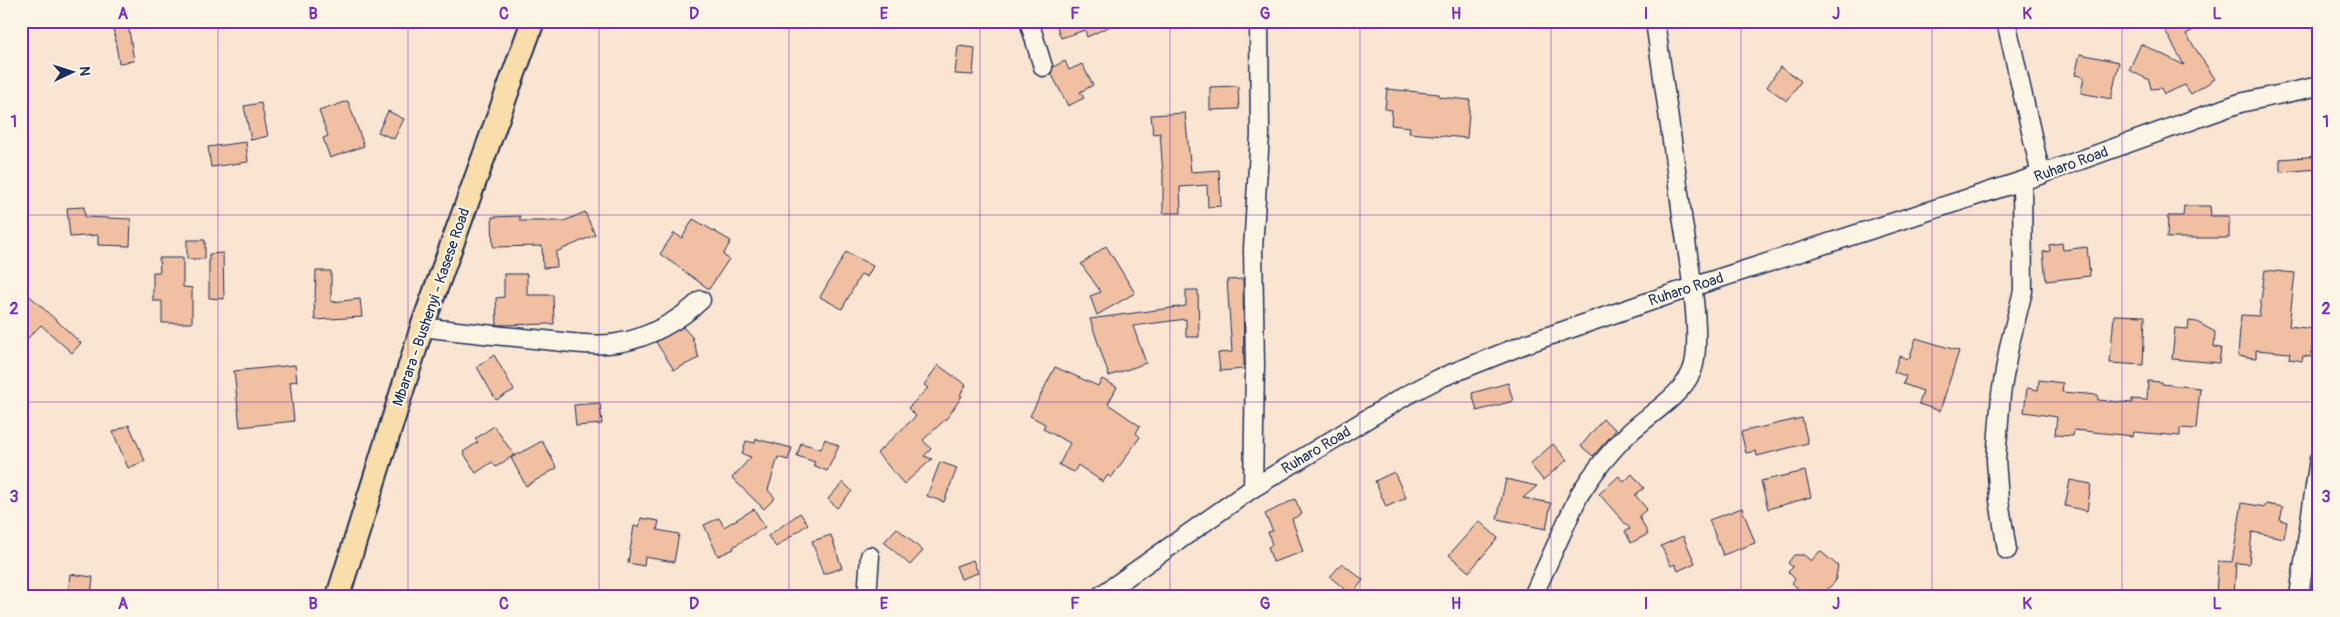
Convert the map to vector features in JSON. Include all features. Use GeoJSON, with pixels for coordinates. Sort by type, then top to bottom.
{"type":"FeatureCollection","features":[{"type":"Feature","properties":{"kind":"main road","name":"Mbarara - Bushenyi - Kasese Road"},"geometry":{"type":"LineString","coordinates":[[338,596],[422,327],[533,21]]}},
{"type":"Feature","properties":{"kind":"street"},"geometry":{"type":"LineString","coordinates":[[1029,21],[1043,67]]}},
{"type":"Feature","properties":{"kind":"street"},"geometry":{"type":"LineString","coordinates":[[1253,488],[1253,249],[1260,134],[1259,21]]}},
{"type":"Feature","properties":{"kind":"street"},"geometry":{"type":"LineString","coordinates":[[1533,596],[1579,495],[1588,480],[1629,433],[1683,385],[1691,374],[1695,360],[1696,340],[1692,286],[1655,21]]}},
{"type":"Feature","properties":{"kind":"street"},"geometry":{"type":"LineString","coordinates":[[2006,21],[2042,175]]}},
{"type":"Feature","properties":{"kind":"street","name":"Ruharo Road"},"geometry":{"type":"LineString","coordinates":[[1100,596],[1253,488],[1405,396],[1440,378],[1528,343],[1692,286],[2042,175],[2240,103],[2319,86]]}},
{"type":"Feature","properties":{"kind":"street"},"geometry":{"type":"LineString","coordinates":[[2008,550],[1999,500],[1997,440],[2009,347],[2023,291],[2022,181]]}},
{"type":"Feature","properties":{"kind":"street"},"geometry":{"type":"LineString","coordinates":[[422,327],[573,342],[616,344],[636,339],[659,328],[689,312],[701,300]]}},
{"type":"Feature","properties":{"kind":"street"},"geometry":{"type":"LineString","coordinates":[[2299,596],[2319,459]]}},
{"type":"Feature","properties":{"kind":"street"},"geometry":{"type":"LineString","coordinates":[[867,596],[870,556]]}},
{"type":"Feature","properties":{"kind":"building"},"geometry":{"type":"Polygon","coordinates":[[[1055,21],[1121,21],[1087,37],[1085,30],[1061,38],[1055,21]]]}},
{"type":"Feature","properties":{"kind":"building"},"geometry":{"type":"Polygon","coordinates":[[[2160,21],[2210,21],[2186,34],[2215,79],[2191,94],[2185,85],[2164,94],[2161,88],[2151,89],[2149,80],[2129,70],[2141,44],[2184,65],[2160,21]]]}},
{"type":"Feature","properties":{"kind":"building"},"geometry":{"type":"Polygon","coordinates":[[[128,24],[134,61],[119,63],[113,27],[128,24]]]}},
{"type":"Feature","properties":{"kind":"building"},"geometry":{"type":"Polygon","coordinates":[[[958,46],[975,48],[973,75],[955,74],[958,46]]]}},
{"type":"Feature","properties":{"kind":"building"},"geometry":{"type":"Polygon","coordinates":[[[2080,54],[2119,62],[2111,99],[2081,93],[2084,77],[2075,75],[2080,54]]]}},
{"type":"Feature","properties":{"kind":"building"},"geometry":{"type":"Polygon","coordinates":[[[1065,61],[1069,70],[1082,64],[1093,85],[1080,92],[1084,98],[1068,106],[1051,73],[1053,67],[1065,61]]]}},
{"type":"Feature","properties":{"kind":"building"},"geometry":{"type":"Polygon","coordinates":[[[1780,67],[1801,81],[1787,101],[1767,87],[1780,67]]]}},
{"type":"Feature","properties":{"kind":"building"},"geometry":{"type":"Polygon","coordinates":[[[1238,86],[1239,109],[1210,110],[1210,87],[1238,86]]]}},
{"type":"Feature","properties":{"kind":"building"},"geometry":{"type":"Polygon","coordinates":[[[1387,89],[1439,94],[1439,97],[1470,100],[1467,138],[1409,133],[1410,127],[1391,125],[1392,110],[1385,109],[1387,89]]]}},
{"type":"Feature","properties":{"kind":"building"},"geometry":{"type":"Polygon","coordinates":[[[348,101],[364,146],[330,158],[323,138],[328,136],[319,111],[348,101]]]}},
{"type":"Feature","properties":{"kind":"building"},"geometry":{"type":"Polygon","coordinates":[[[261,103],[268,136],[251,140],[244,106],[261,103]]]}},
{"type":"Feature","properties":{"kind":"building"},"geometry":{"type":"Polygon","coordinates":[[[388,111],[404,119],[394,139],[378,132],[388,111]]]}},
{"type":"Feature","properties":{"kind":"building"},"geometry":{"type":"Polygon","coordinates":[[[1185,113],[1191,172],[1219,170],[1221,206],[1208,207],[1207,185],[1180,187],[1181,213],[1163,213],[1160,133],[1153,134],[1151,115],[1185,113]]]}},
{"type":"Feature","properties":{"kind":"building"},"geometry":{"type":"Polygon","coordinates":[[[246,142],[248,162],[211,167],[208,147],[246,142]]]}},
{"type":"Feature","properties":{"kind":"building"},"geometry":{"type":"Polygon","coordinates":[[[2319,156],[2319,169],[2280,172],[2280,159],[2319,156]]]}},
{"type":"Feature","properties":{"kind":"building"},"geometry":{"type":"Polygon","coordinates":[[[2184,206],[2210,206],[2211,216],[2229,216],[2229,238],[2167,238],[2168,216],[2183,216],[2184,206]]]}},
{"type":"Feature","properties":{"kind":"building"},"geometry":{"type":"Polygon","coordinates":[[[84,207],[85,217],[131,219],[130,246],[98,245],[98,235],[70,237],[67,208],[84,207]]]}},
{"type":"Feature","properties":{"kind":"building"},"geometry":{"type":"Polygon","coordinates":[[[585,212],[595,235],[556,252],[557,267],[543,268],[542,246],[493,247],[492,217],[520,216],[520,221],[564,221],[585,212]]]}},
{"type":"Feature","properties":{"kind":"building"},"geometry":{"type":"Polygon","coordinates":[[[693,219],[731,241],[723,255],[729,259],[709,289],[660,254],[674,233],[682,238],[693,219]]]}},
{"type":"Feature","properties":{"kind":"building"},"geometry":{"type":"Polygon","coordinates":[[[187,240],[205,240],[205,259],[187,259],[187,240]]]}},
{"type":"Feature","properties":{"kind":"building"},"geometry":{"type":"Polygon","coordinates":[[[2062,243],[2063,250],[2087,247],[2090,276],[2046,281],[2043,252],[2050,251],[2049,245],[2062,243]]]}},
{"type":"Feature","properties":{"kind":"building"},"geometry":{"type":"Polygon","coordinates":[[[1106,246],[1135,293],[1097,315],[1090,296],[1101,292],[1081,264],[1106,246]]]}},
{"type":"Feature","properties":{"kind":"building"},"geometry":{"type":"Polygon","coordinates":[[[846,252],[873,266],[867,277],[861,274],[842,309],[820,297],[846,252]]]}},
{"type":"Feature","properties":{"kind":"building"},"geometry":{"type":"Polygon","coordinates":[[[223,253],[224,299],[209,298],[209,254],[223,253]]]}},
{"type":"Feature","properties":{"kind":"building"},"geometry":{"type":"Polygon","coordinates":[[[159,258],[183,258],[183,287],[192,288],[192,323],[162,323],[162,301],[153,301],[153,272],[160,272],[159,258]]]}},
{"type":"Feature","properties":{"kind":"building"},"geometry":{"type":"Polygon","coordinates":[[[2265,270],[2295,273],[2289,326],[2314,329],[2311,357],[2303,356],[2302,361],[2289,359],[2290,353],[2256,350],[2256,358],[2238,356],[2241,315],[2259,316],[2265,270]]]}},
{"type":"Feature","properties":{"kind":"building"},"geometry":{"type":"Polygon","coordinates":[[[316,271],[331,271],[331,302],[360,299],[362,317],[315,320],[316,271]]]}},
{"type":"Feature","properties":{"kind":"building"},"geometry":{"type":"Polygon","coordinates":[[[504,274],[527,274],[527,295],[553,295],[554,324],[497,325],[496,298],[504,297],[504,274]]]}},
{"type":"Feature","properties":{"kind":"building"},"geometry":{"type":"Polygon","coordinates":[[[1243,279],[1244,369],[1220,371],[1218,353],[1232,352],[1227,280],[1243,279]]]}},
{"type":"Feature","properties":{"kind":"building"},"geometry":{"type":"Polygon","coordinates":[[[21,288],[81,343],[72,353],[41,325],[21,345],[21,288]]]}},
{"type":"Feature","properties":{"kind":"building"},"geometry":{"type":"Polygon","coordinates":[[[1186,290],[1198,290],[1199,337],[1186,337],[1186,319],[1133,326],[1146,363],[1109,376],[1090,319],[1186,306],[1186,290]]]}},
{"type":"Feature","properties":{"kind":"building"},"geometry":{"type":"Polygon","coordinates":[[[2114,315],[2145,316],[2143,365],[2110,363],[2114,315]]]}},
{"type":"Feature","properties":{"kind":"building"},"geometry":{"type":"Polygon","coordinates":[[[2189,321],[2197,322],[2215,332],[2214,347],[2221,348],[2219,363],[2172,359],[2175,328],[2188,329],[2189,321]]]}},
{"type":"Feature","properties":{"kind":"building"},"geometry":{"type":"Polygon","coordinates":[[[683,327],[692,337],[699,358],[674,370],[656,342],[683,327]]]}},
{"type":"Feature","properties":{"kind":"building"},"geometry":{"type":"Polygon","coordinates":[[[1916,338],[1959,351],[1940,411],[1919,404],[1923,391],[1903,384],[1906,376],[1894,372],[1899,356],[1909,359],[1916,338]]]}},
{"type":"Feature","properties":{"kind":"building"},"geometry":{"type":"Polygon","coordinates":[[[494,355],[514,390],[496,400],[477,367],[494,355]]]}},
{"type":"Feature","properties":{"kind":"building"},"geometry":{"type":"Polygon","coordinates":[[[295,365],[297,381],[290,382],[294,421],[240,427],[234,371],[295,365]]]}},
{"type":"Feature","properties":{"kind":"building"},"geometry":{"type":"Polygon","coordinates":[[[938,365],[966,385],[960,395],[962,396],[948,417],[923,440],[931,449],[924,456],[932,459],[904,484],[877,453],[916,416],[908,408],[928,388],[924,385],[938,365]]]}},
{"type":"Feature","properties":{"kind":"building"},"geometry":{"type":"Polygon","coordinates":[[[1055,367],[1098,386],[1102,379],[1117,387],[1108,404],[1140,426],[1136,433],[1140,437],[1111,478],[1108,475],[1103,482],[1078,465],[1074,472],[1059,465],[1070,443],[1043,429],[1045,424],[1030,416],[1055,367]]]}},
{"type":"Feature","properties":{"kind":"building"},"geometry":{"type":"Polygon","coordinates":[[[2039,380],[2063,383],[2062,392],[2098,395],[2098,400],[2132,403],[2132,399],[2147,400],[2148,381],[2200,388],[2196,429],[2180,428],[2180,436],[2134,432],[2133,436],[2074,430],[2073,436],[2055,435],[2057,417],[2024,412],[2027,388],[2038,390],[2039,380]]]}},
{"type":"Feature","properties":{"kind":"building"},"geometry":{"type":"Polygon","coordinates":[[[1508,383],[1513,401],[1477,411],[1472,393],[1508,383]]]}},
{"type":"Feature","properties":{"kind":"building"},"geometry":{"type":"Polygon","coordinates":[[[600,403],[602,424],[576,426],[574,405],[600,403]]]}},
{"type":"Feature","properties":{"kind":"building"},"geometry":{"type":"Polygon","coordinates":[[[1802,418],[1808,443],[1757,456],[1756,451],[1746,453],[1741,432],[1802,418]]]}},
{"type":"Feature","properties":{"kind":"building"},"geometry":{"type":"Polygon","coordinates":[[[1603,419],[1616,430],[1593,456],[1581,446],[1603,419]]]}},
{"type":"Feature","properties":{"kind":"building"},"geometry":{"type":"Polygon","coordinates":[[[129,425],[145,461],[128,468],[113,432],[129,425]]]}},
{"type":"Feature","properties":{"kind":"building"},"geometry":{"type":"Polygon","coordinates":[[[494,426],[514,455],[496,467],[492,462],[476,473],[463,452],[478,442],[475,439],[494,426]]]}},
{"type":"Feature","properties":{"kind":"building"},"geometry":{"type":"Polygon","coordinates":[[[756,439],[792,448],[788,460],[778,457],[768,490],[775,498],[764,509],[732,478],[751,457],[742,454],[746,441],[755,443],[756,439]]]}},
{"type":"Feature","properties":{"kind":"building"},"geometry":{"type":"Polygon","coordinates":[[[825,439],[839,446],[827,471],[813,465],[815,462],[797,456],[801,443],[821,449],[825,439]]]}},
{"type":"Feature","properties":{"kind":"building"},"geometry":{"type":"Polygon","coordinates":[[[542,441],[557,468],[526,486],[511,458],[542,441]]]}},
{"type":"Feature","properties":{"kind":"building"},"geometry":{"type":"Polygon","coordinates":[[[1553,444],[1567,460],[1543,480],[1530,464],[1553,444]]]}},
{"type":"Feature","properties":{"kind":"building"},"geometry":{"type":"Polygon","coordinates":[[[940,462],[957,468],[944,502],[927,496],[940,462]]]}},
{"type":"Feature","properties":{"kind":"building"},"geometry":{"type":"Polygon","coordinates":[[[1805,471],[1811,497],[1768,509],[1761,481],[1805,471]]]}},
{"type":"Feature","properties":{"kind":"building"},"geometry":{"type":"Polygon","coordinates":[[[1394,472],[1406,498],[1386,507],[1375,481],[1394,472]]]}},
{"type":"Feature","properties":{"kind":"building"},"geometry":{"type":"Polygon","coordinates":[[[1632,474],[1644,488],[1635,495],[1647,509],[1639,516],[1648,534],[1631,543],[1625,531],[1630,529],[1599,494],[1619,476],[1624,482],[1632,474]]]}},
{"type":"Feature","properties":{"kind":"building"},"geometry":{"type":"Polygon","coordinates":[[[1506,479],[1537,486],[1523,498],[1551,503],[1546,529],[1497,519],[1506,479]]]}},
{"type":"Feature","properties":{"kind":"building"},"geometry":{"type":"Polygon","coordinates":[[[2070,480],[2091,484],[2087,511],[2065,506],[2070,480]]]}},
{"type":"Feature","properties":{"kind":"building"},"geometry":{"type":"Polygon","coordinates":[[[843,482],[852,491],[837,508],[828,499],[843,482]]]}},
{"type":"Feature","properties":{"kind":"building"},"geometry":{"type":"Polygon","coordinates":[[[1295,499],[1302,514],[1292,519],[1303,552],[1273,562],[1268,547],[1272,545],[1268,532],[1273,531],[1265,514],[1295,499]]]}},
{"type":"Feature","properties":{"kind":"building"},"geometry":{"type":"Polygon","coordinates":[[[2242,503],[2265,507],[2266,504],[2283,507],[2280,520],[2287,522],[2284,538],[2252,532],[2249,564],[2236,563],[2234,596],[2216,596],[2218,561],[2232,562],[2242,503]]]}},
{"type":"Feature","properties":{"kind":"building"},"geometry":{"type":"Polygon","coordinates":[[[1742,508],[1755,543],[1723,555],[1709,520],[1742,508]]]}},
{"type":"Feature","properties":{"kind":"building"},"geometry":{"type":"Polygon","coordinates":[[[754,509],[765,527],[733,547],[734,549],[718,556],[704,525],[719,518],[724,527],[754,509]]]}},
{"type":"Feature","properties":{"kind":"building"},"geometry":{"type":"Polygon","coordinates":[[[800,513],[808,524],[776,547],[768,536],[800,513]]]}},
{"type":"Feature","properties":{"kind":"building"},"geometry":{"type":"Polygon","coordinates":[[[641,518],[659,521],[657,530],[679,534],[674,562],[645,557],[644,566],[628,563],[634,526],[639,527],[641,518]]]}},
{"type":"Feature","properties":{"kind":"building"},"geometry":{"type":"Polygon","coordinates":[[[1479,521],[1498,538],[1469,572],[1449,555],[1479,521]]]}},
{"type":"Feature","properties":{"kind":"building"},"geometry":{"type":"Polygon","coordinates":[[[897,528],[923,551],[910,565],[884,542],[897,528]]]}},
{"type":"Feature","properties":{"kind":"building"},"geometry":{"type":"Polygon","coordinates":[[[831,535],[842,568],[823,574],[812,541],[831,535]]]}},
{"type":"Feature","properties":{"kind":"building"},"geometry":{"type":"Polygon","coordinates":[[[1683,536],[1695,563],[1678,571],[1675,564],[1671,566],[1661,546],[1683,536]]]}},
{"type":"Feature","properties":{"kind":"building"},"geometry":{"type":"Polygon","coordinates":[[[1820,551],[1838,566],[1835,582],[1820,596],[1804,594],[1792,583],[1795,579],[1788,572],[1793,567],[1788,563],[1794,555],[1804,555],[1811,561],[1820,551]]]}},
{"type":"Feature","properties":{"kind":"building"},"geometry":{"type":"Polygon","coordinates":[[[973,560],[978,573],[961,579],[956,566],[973,560]]]}},
{"type":"Feature","properties":{"kind":"building"},"geometry":{"type":"Polygon","coordinates":[[[1342,563],[1363,580],[1352,595],[1330,577],[1342,563]]]}},
{"type":"Feature","properties":{"kind":"building"},"geometry":{"type":"Polygon","coordinates":[[[70,574],[93,577],[91,596],[68,596],[70,574]]]}}]}
